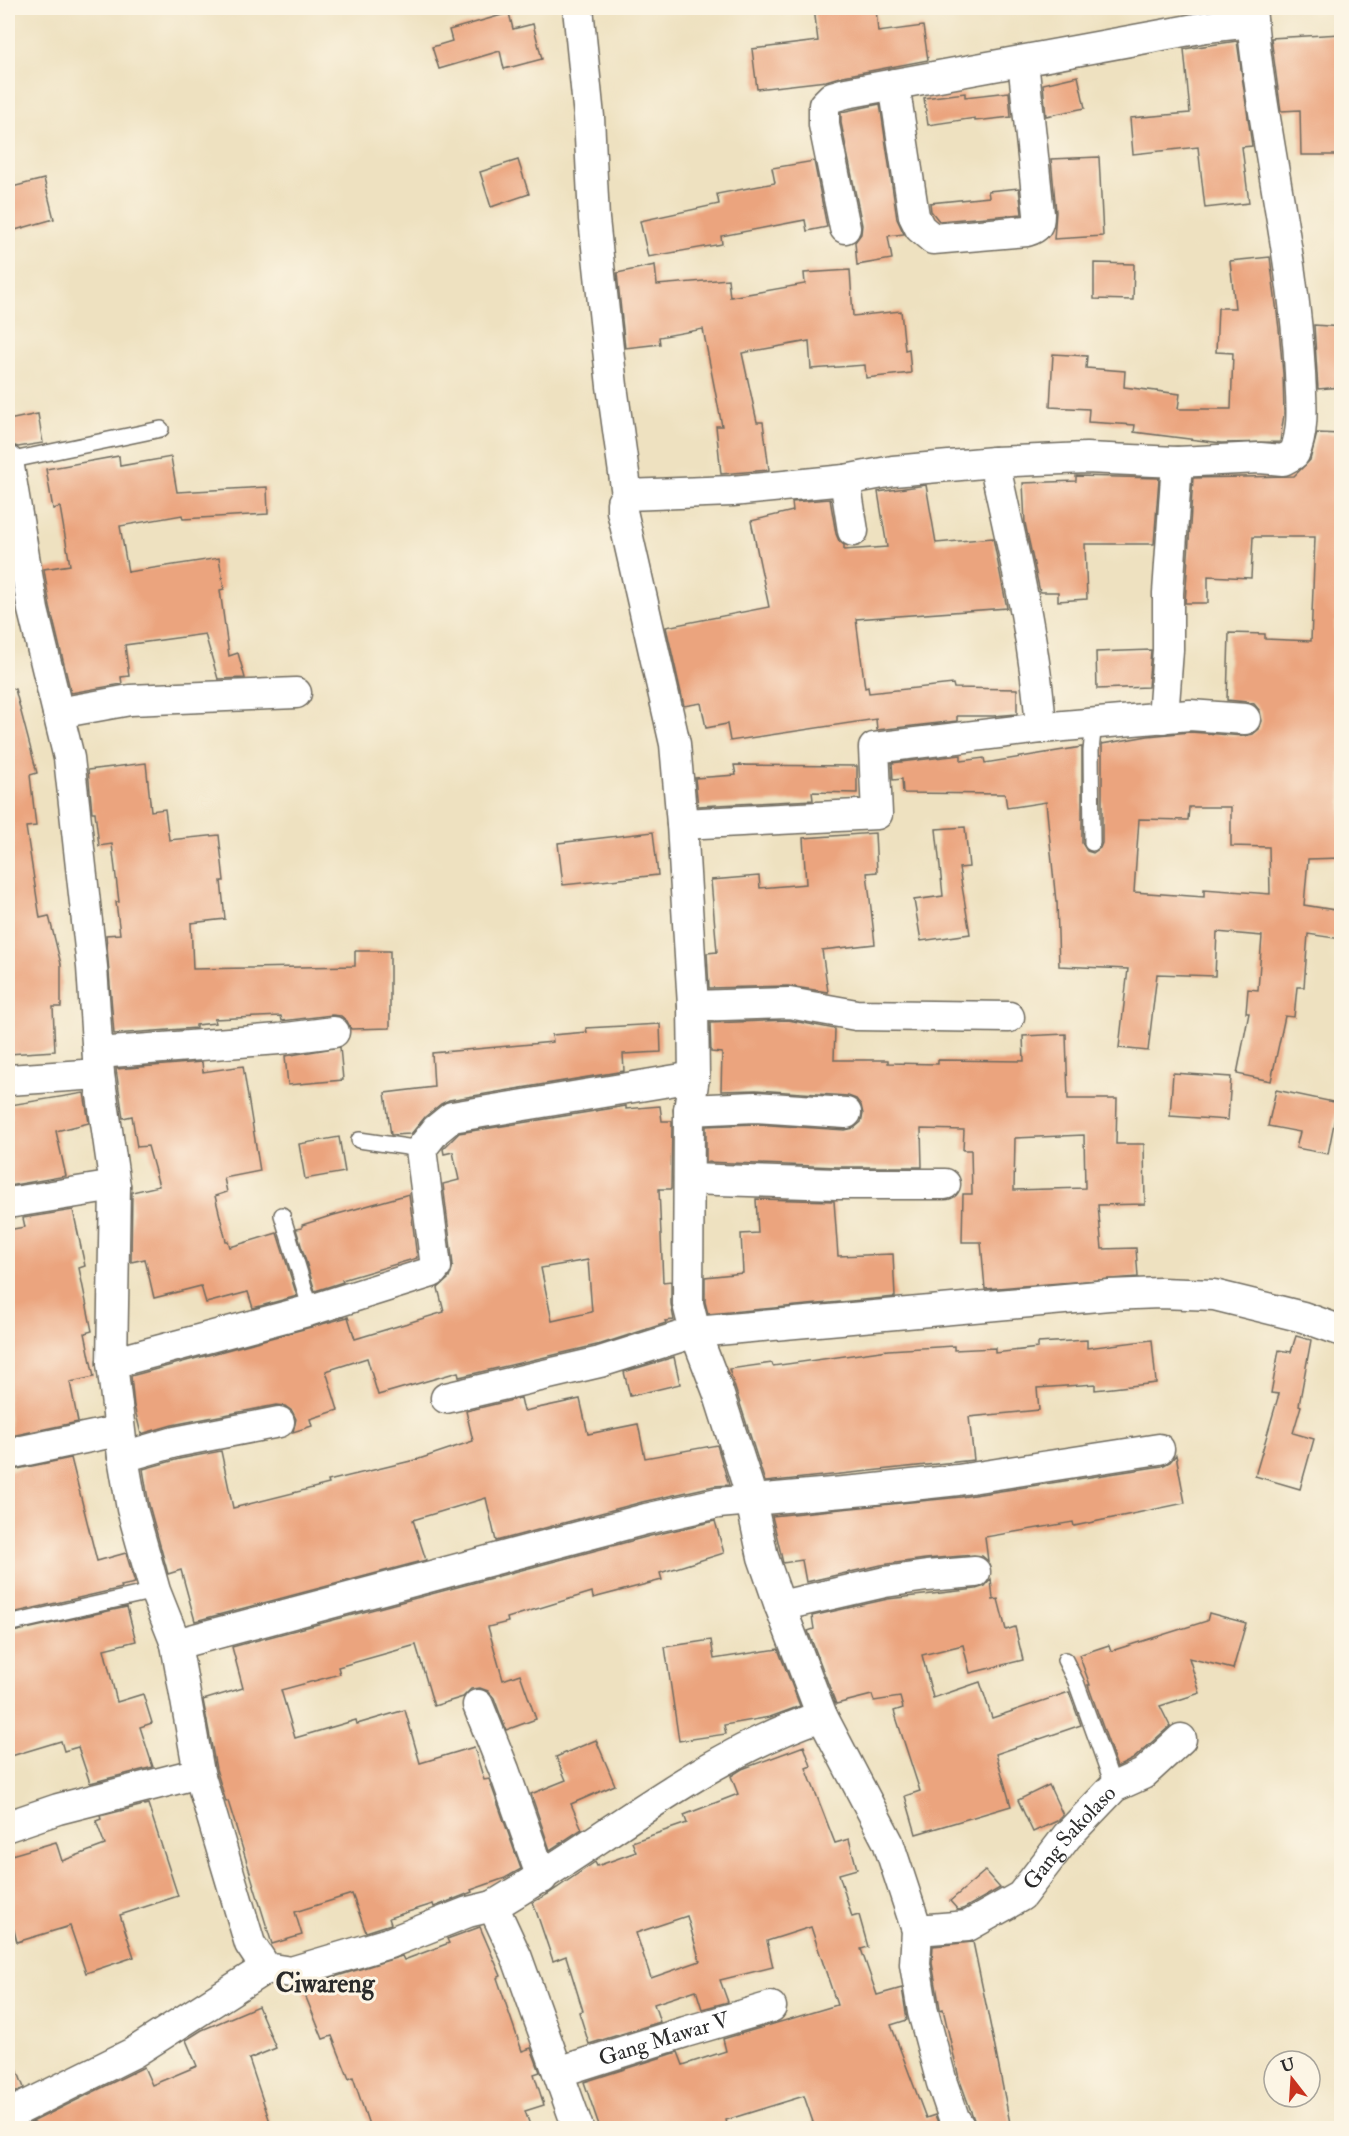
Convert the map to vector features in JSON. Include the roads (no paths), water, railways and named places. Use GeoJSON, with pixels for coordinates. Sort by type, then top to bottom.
{"type":"FeatureCollection","features":[{"type":"Feature","properties":{"kind":"street"},"geometry":{"type":"LineString","coordinates":[[578,8],[589,117],[594,219],[612,386],[627,495],[622,502],[622,511],[675,744],[682,824],[693,1006],[694,1077],[689,1110],[688,1304],[695,1332],[718,1392],[748,1486],[763,1557],[780,1606],[822,1716],[888,1842],[917,1930],[915,1964],[923,2012],[948,2100],[960,2128]]}},
{"type":"Feature","properties":{"kind":"street"},"geometry":{"type":"LineString","coordinates":[[627,495],[732,491],[845,480],[893,471],[994,462],[1086,458],[1177,462],[1260,458],[1283,460],[1296,451],[1301,416],[1298,326],[1251,15],[1206,27],[832,97],[824,105],[824,125],[845,228]]}},
{"type":"Feature","properties":{"kind":"street"},"geometry":{"type":"LineString","coordinates":[[894,84],[914,216],[920,228],[933,239],[1027,231],[1035,229],[1039,224],[1039,214],[1023,61]]}},
{"type":"Feature","properties":{"kind":"street"},"geometry":{"type":"LineString","coordinates":[[8,461],[33,610],[69,759],[92,967],[98,1064],[115,1186],[112,1363],[121,1444],[132,1509],[155,1590],[176,1644],[199,1773],[250,1944],[266,1968]]}},
{"type":"Feature","properties":{"kind":"street"},"geometry":{"type":"LineString","coordinates":[[994,462],[1031,633],[1041,728]]}},
{"type":"Feature","properties":{"kind":"street"},"geometry":{"type":"LineString","coordinates":[[1163,718],[1168,650],[1168,593],[1177,462]]}},
{"type":"Feature","properties":{"kind":"street"},"geometry":{"type":"LineString","coordinates":[[845,480],[853,531]]}},
{"type":"Feature","properties":{"kind":"street"},"geometry":{"type":"LineString","coordinates":[[58,713],[130,700],[296,693]]}},
{"type":"Feature","properties":{"kind":"street"},"geometry":{"type":"LineString","coordinates":[[682,824],[877,814],[873,748],[1094,722],[1190,715],[1245,719]]}},
{"type":"Feature","properties":{"kind":"street"},"geometry":{"type":"LineString","coordinates":[[693,1006],[789,1003],[856,1015],[1009,1017]]}},
{"type":"Feature","properties":{"kind":"street"},"geometry":{"type":"LineString","coordinates":[[8,1080],[98,1064],[334,1032]]}},
{"type":"Feature","properties":{"kind":"street"},"geometry":{"type":"LineString","coordinates":[[112,1363],[311,1310],[432,1272],[436,1267],[421,1149],[436,1130],[452,1117],[474,1115],[508,1107],[551,1103],[694,1077]]}},
{"type":"Feature","properties":{"kind":"street"},"geometry":{"type":"LineString","coordinates":[[689,1110],[755,1107],[846,1113]]}},
{"type":"Feature","properties":{"kind":"street"},"geometry":{"type":"LineString","coordinates":[[689,1179],[837,1184],[945,1184]]}},
{"type":"Feature","properties":{"kind":"street"},"geometry":{"type":"LineString","coordinates":[[8,1203],[115,1186]]}},
{"type":"Feature","properties":{"kind":"street"},"geometry":{"type":"LineString","coordinates":[[446,1398],[600,1362],[695,1332],[1109,1294],[1214,1295],[1303,1317],[1341,1332]]}},
{"type":"Feature","properties":{"kind":"street"},"geometry":{"type":"LineString","coordinates":[[8,1454],[121,1444],[175,1442],[279,1422]]}},
{"type":"Feature","properties":{"kind":"street"},"geometry":{"type":"LineString","coordinates":[[176,1644],[718,1503],[958,1479],[1159,1449]]}},
{"type":"Feature","properties":{"kind":"street"},"geometry":{"type":"LineString","coordinates":[[780,1606],[885,1582],[975,1572]]}},
{"type":"Feature","properties":{"kind":"street"},"geometry":{"type":"LineString","coordinates":[[478,1705],[504,1770],[542,1878]]}},
{"type":"Feature","properties":{"kind":"street"},"geometry":{"type":"LineString","coordinates":[[8,2115],[134,2053],[266,1968],[291,1972],[389,1943],[468,1912],[493,1906],[542,1878],[642,1810],[735,1754],[797,1724],[822,1716]]}},
{"type":"Feature","properties":{"kind":"street","name":"Gang Sakolaso"},"geometry":{"type":"LineString","coordinates":[[917,1930],[968,1926],[1021,1896],[1067,1836],[1114,1787],[1143,1774],[1181,1739]]}},
{"type":"Feature","properties":{"kind":"street"},"geometry":{"type":"LineString","coordinates":[[8,1826],[58,1809],[199,1773]]}},
{"type":"Feature","properties":{"kind":"street"},"geometry":{"type":"LineString","coordinates":[[493,1906],[517,1958],[578,2128]]}},
{"type":"Feature","properties":{"kind":"street","name":"Gang Mawar V"},"geometry":{"type":"LineString","coordinates":[[558,2072],[771,2007]]}},
{"type":"Feature","properties":{"kind":"lane"},"geometry":{"type":"LineString","coordinates":[[8,461],[161,429]]}},
{"type":"Feature","properties":{"kind":"lane"},"geometry":{"type":"LineString","coordinates":[[1092,843],[1090,751],[1094,722]]}},
{"type":"Feature","properties":{"kind":"lane"},"geometry":{"type":"LineString","coordinates":[[359,1140],[421,1149]]}},
{"type":"Feature","properties":{"kind":"lane"},"geometry":{"type":"LineString","coordinates":[[282,1215],[311,1310]]}},
{"type":"Feature","properties":{"kind":"lane"},"geometry":{"type":"LineString","coordinates":[[8,1624],[155,1590]]}},
{"type":"Feature","properties":{"kind":"lane"},"geometry":{"type":"LineString","coordinates":[[1065,1660],[1077,1682],[1114,1787]]}},
{"type":"Feature","properties":{"kind":"district","name":"Ciwareng"},"geometry":{"type":"Point","coordinates":[325,1984]}}]}
